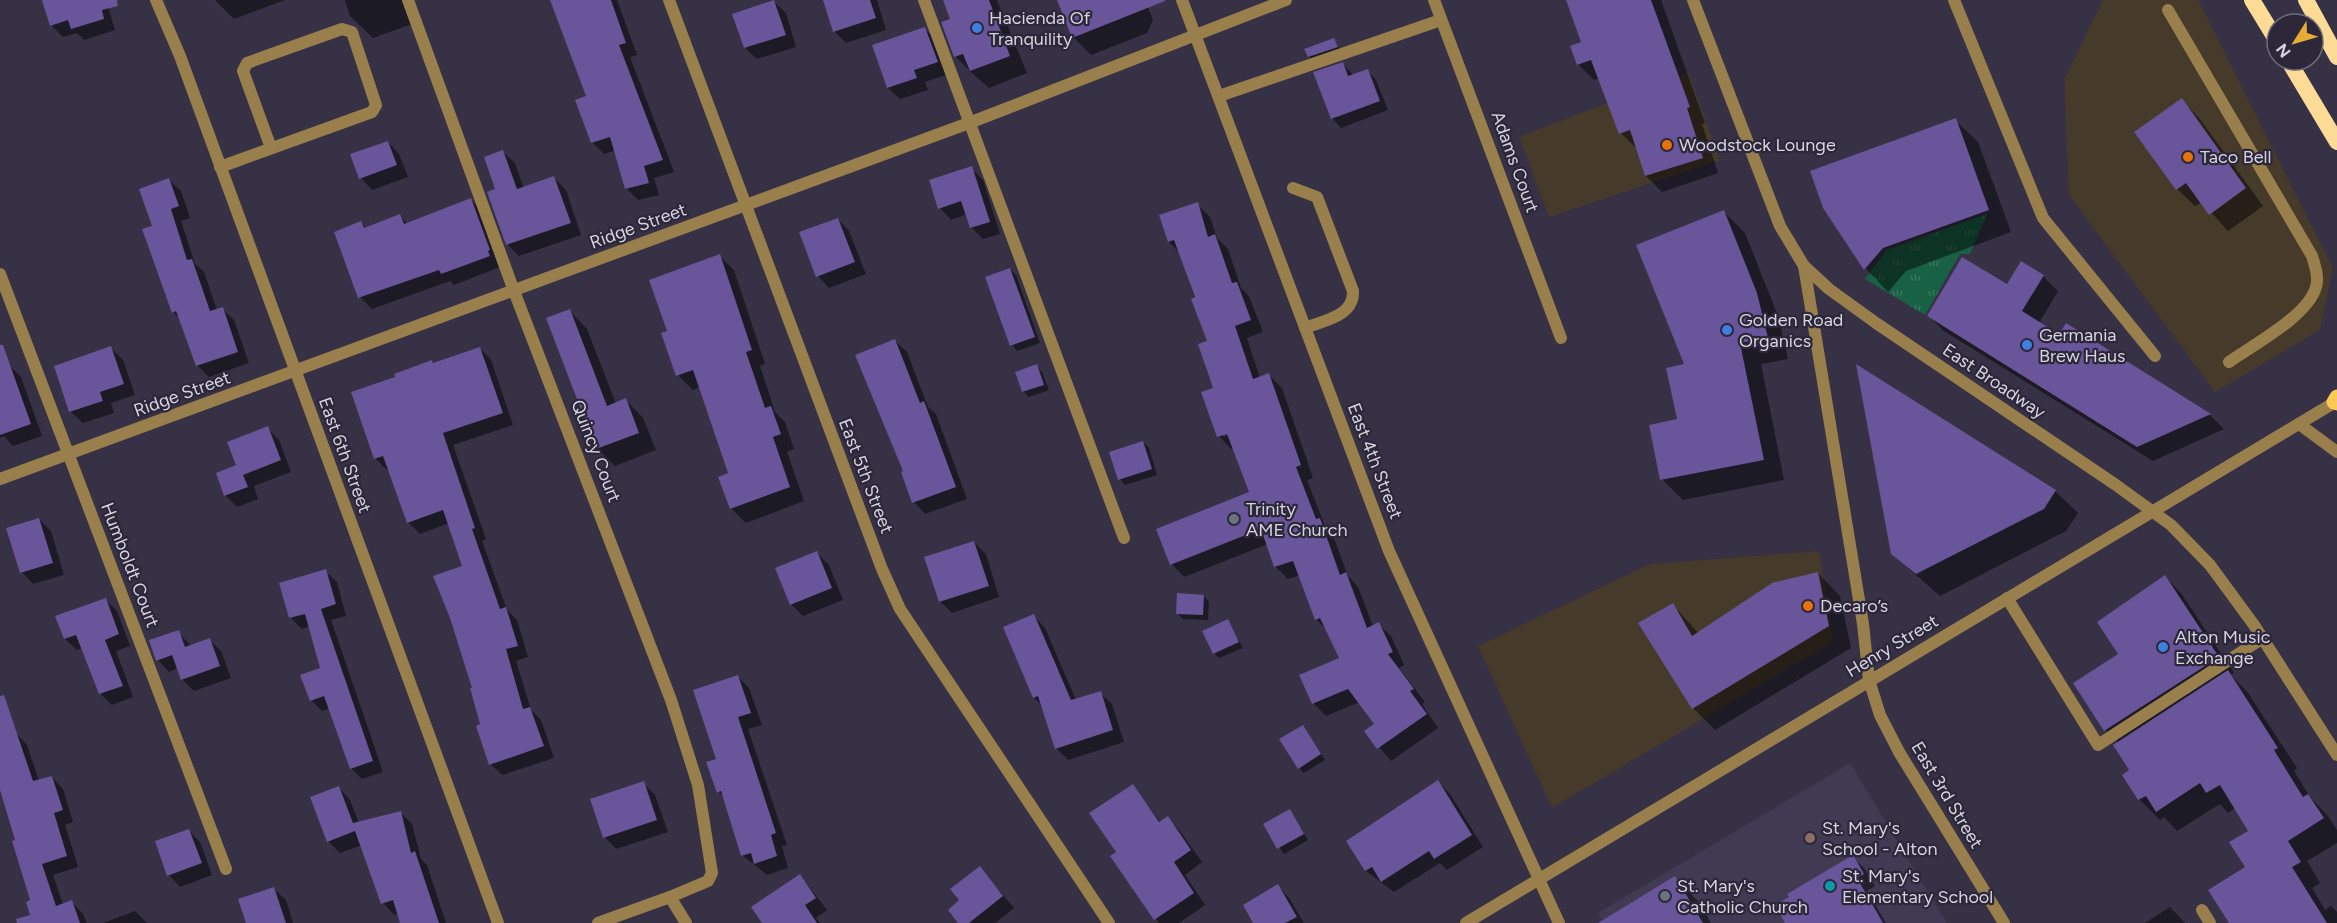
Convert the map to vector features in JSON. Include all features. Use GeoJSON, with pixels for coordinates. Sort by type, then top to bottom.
{"type":"FeatureCollection","features":[{"type":"Feature","properties":{"kind":"highway"},"geometry":{"type":"LineString","coordinates":[[2252,0],[2265,21]]}},
{"type":"Feature","properties":{"kind":"highway"},"geometry":{"type":"LineString","coordinates":[[2306,0],[2337,57]]}},
{"type":"Feature","properties":{"kind":"highway"},"geometry":{"type":"LineString","coordinates":[[2295,72],[2337,142]]}},
{"type":"Feature","properties":{"kind":"street","name":"East 6th Street"},"geometry":{"type":"LineString","coordinates":[[156,0],[180,56],[498,923]]}},
{"type":"Feature","properties":{"kind":"street","name":"Quincy Court"},"geometry":{"type":"LineString","coordinates":[[408,0],[514,291],[660,668],[698,785],[712,873],[708,881],[598,923]]}},
{"type":"Feature","properties":{"kind":"street","name":"East 5th Street"},"geometry":{"type":"LineString","coordinates":[[669,0],[882,568],[900,609],[1109,923]]}},
{"type":"Feature","properties":{"kind":"street"},"geometry":{"type":"LineString","coordinates":[[924,0],[1124,538]]}},
{"type":"Feature","properties":{"kind":"street","name":"East 4th Street"},"geometry":{"type":"LineString","coordinates":[[1182,0],[1389,551],[1559,923]]}},
{"type":"Feature","properties":{"kind":"street","name":"Ridge Street"},"geometry":{"type":"LineString","coordinates":[[0,479],[969,123],[1286,0]]}},
{"type":"Feature","properties":{"kind":"street","name":"Adams Court"},"geometry":{"type":"LineString","coordinates":[[1434,0],[1561,338]]}},
{"type":"Feature","properties":{"kind":"street","name":"East Broadway"},"geometry":{"type":"LineString","coordinates":[[1693,0],[1780,226],[1804,266],[1828,289],[1876,323],[2171,525],[2210,565],[2263,638],[2337,755]]}},
{"type":"Feature","properties":{"kind":"street"},"geometry":{"type":"LineString","coordinates":[[1954,0],[2039,211],[2155,356]]}},
{"type":"Feature","properties":{"kind":"street"},"geometry":{"type":"LineString","coordinates":[[2168,10],[2306,246],[2317,273],[2316,287],[2301,310],[2229,362]]}},
{"type":"Feature","properties":{"kind":"street"},"geometry":{"type":"LineString","coordinates":[[1219,96],[1441,20]]}},
{"type":"Feature","properties":{"kind":"street"},"geometry":{"type":"LineString","coordinates":[[220,167],[372,112],[376,105],[352,32],[342,29],[247,63],[243,71],[271,148]]}},
{"type":"Feature","properties":{"kind":"street"},"geometry":{"type":"LineString","coordinates":[[1293,188],[1317,197],[1353,291],[1353,299],[1345,312],[1305,328]]}},
{"type":"Feature","properties":{"kind":"street","name":"East 3rd Street"},"geometry":{"type":"LineString","coordinates":[[1804,266],[1863,624],[1869,680],[1880,715],[1899,752],[2004,923]]}},
{"type":"Feature","properties":{"kind":"street","name":"Humboldt Court"},"geometry":{"type":"LineString","coordinates":[[0,274],[226,869]]}},
{"type":"Feature","properties":{"kind":"street","name":"Henry Street"},"geometry":{"type":"LineString","coordinates":[[1466,923],[2336,401]]}},
{"type":"Feature","properties":{"kind":"street"},"geometry":{"type":"LineString","coordinates":[[2299,424],[2337,452]]}},
{"type":"Feature","properties":{"kind":"street"},"geometry":{"type":"LineString","coordinates":[[2007,598],[2098,745],[2263,638]]}},
{"type":"Feature","properties":{"kind":"street"},"geometry":{"type":"LineString","coordinates":[[670,897],[686,923]]}},
{"type":"Feature","properties":{"kind":"street"},"geometry":{"type":"LineString","coordinates":[[2202,910],[2210,923]]}},
{"type":"Feature","properties":{"kind":"shaded area"},"geometry":{"type":"Polygon","coordinates":[[[2103,0],[2198,0],[2333,268],[2320,330],[2215,392],[2069,195],[2064,80],[2103,0]]]}},
{"type":"Feature","properties":{"kind":"shaded area"},"geometry":{"type":"Polygon","coordinates":[[[1688,72],[1720,160],[1549,217],[1519,137],[1688,72]]]}},
{"type":"Feature","properties":{"kind":"shaded area"},"geometry":{"type":"Polygon","coordinates":[[[1819,551],[1833,642],[1552,808],[1478,646],[1650,564],[1819,551]]]}},
{"type":"Feature","properties":{"kind":"shaded area","name":"St. Mary's School - Alton"},"geometry":{"type":"Polygon","coordinates":[[[1850,763],[1947,923],[1604,923],[1598,913],[1850,763]]]}},
{"type":"Feature","properties":{"kind":"green space"},"geometry":{"type":"Polygon","coordinates":[[[1987,214],[1970,254],[1960,254],[1925,315],[1865,279],[1887,250],[1987,214]]]}},
{"type":"Feature","properties":{"kind":"building"},"geometry":{"type":"Polygon","coordinates":[[[42,0],[117,0],[118,6],[102,10],[104,19],[71,29],[68,20],[50,26],[42,0]]]}},
{"type":"Feature","properties":{"kind":"building"},"geometry":{"type":"Polygon","coordinates":[[[550,0],[611,0],[626,43],[619,45],[663,160],[644,166],[649,183],[625,189],[610,137],[591,143],[575,100],[586,96],[550,0]]]}},
{"type":"Feature","properties":{"kind":"building"},"geometry":{"type":"Polygon","coordinates":[[[774,0],[786,35],[744,48],[732,14],[774,0]]]}},
{"type":"Feature","properties":{"kind":"building"},"geometry":{"type":"Polygon","coordinates":[[[823,0],[870,0],[876,18],[833,32],[823,0]]]}},
{"type":"Feature","properties":{"kind":"building","name":"Hacienda Of Tranquility"},"geometry":{"type":"Polygon","coordinates":[[[943,0],[989,0],[1010,56],[970,71],[963,54],[954,57],[941,22],[950,19],[943,0]]]}},
{"type":"Feature","properties":{"kind":"building"},"geometry":{"type":"Polygon","coordinates":[[[1057,0],[1165,0],[1165,1],[1072,38],[1057,0]]]}},
{"type":"Feature","properties":{"kind":"building"},"geometry":{"type":"Polygon","coordinates":[[[1566,0],[1651,0],[1690,107],[1687,108],[1703,158],[1645,176],[1630,130],[1619,134],[1591,60],[1577,65],[1570,46],[1581,42],[1566,0]]]}},
{"type":"Feature","properties":{"kind":"building"},"geometry":{"type":"Polygon","coordinates":[[[925,27],[938,62],[914,70],[917,78],[887,88],[872,45],[925,27]]]}},
{"type":"Feature","properties":{"kind":"building"},"geometry":{"type":"Polygon","coordinates":[[[1334,38],[1338,47],[1308,57],[1304,49],[1334,38]]]}},
{"type":"Feature","properties":{"kind":"building"},"geometry":{"type":"Polygon","coordinates":[[[1343,62],[1348,76],[1368,69],[1380,101],[1331,119],[1313,72],[1343,62]]]}},
{"type":"Feature","properties":{"kind":"building","name":"Taco Bell"},"geometry":{"type":"Polygon","coordinates":[[[2182,98],[2246,188],[2209,215],[2186,183],[2176,190],[2134,132],[2182,98]]]}},
{"type":"Feature","properties":{"kind":"building"},"geometry":{"type":"Polygon","coordinates":[[[1956,118],[1989,210],[1883,248],[1864,270],[1823,208],[1810,171],[1956,118]]]}},
{"type":"Feature","properties":{"kind":"building"},"geometry":{"type":"Polygon","coordinates":[[[388,141],[397,165],[359,179],[350,154],[388,141]]]}},
{"type":"Feature","properties":{"kind":"building"},"geometry":{"type":"Polygon","coordinates":[[[503,150],[517,189],[554,176],[571,223],[506,245],[487,192],[495,189],[484,157],[503,150]]]}},
{"type":"Feature","properties":{"kind":"building"},"geometry":{"type":"Polygon","coordinates":[[[972,166],[990,222],[970,228],[961,201],[938,209],[929,180],[972,166]]]}},
{"type":"Feature","properties":{"kind":"building"},"geometry":{"type":"Polygon","coordinates":[[[169,178],[179,206],[171,209],[187,260],[192,259],[210,311],[223,307],[238,352],[196,366],[176,311],[172,313],[142,229],[152,226],[139,189],[169,178]]]}},
{"type":"Feature","properties":{"kind":"building"},"geometry":{"type":"Polygon","coordinates":[[[471,198],[490,250],[488,251],[490,256],[441,274],[439,270],[358,298],[334,232],[361,221],[364,228],[400,214],[404,224],[471,198]]]}},
{"type":"Feature","properties":{"kind":"building"},"geometry":{"type":"Polygon","coordinates":[[[1198,202],[1208,237],[1215,234],[1232,283],[1237,282],[1251,320],[1235,326],[1253,379],[1269,373],[1301,465],[1296,467],[1316,519],[1320,518],[1340,575],[1346,572],[1367,628],[1379,622],[1393,652],[1388,654],[1414,689],[1410,691],[1427,714],[1377,749],[1364,731],[1374,724],[1348,689],[1312,704],[1299,675],[1339,658],[1320,618],[1315,620],[1293,561],[1274,567],[1261,529],[1170,565],[1156,529],[1249,492],[1227,434],[1217,437],[1201,392],[1213,388],[1198,344],[1207,341],[1191,299],[1195,297],[1174,240],[1168,242],[1159,215],[1198,202]]]}},
{"type":"Feature","properties":{"kind":"building"},"geometry":{"type":"Polygon","coordinates":[[[1724,210],[1757,293],[1768,338],[1740,343],[1764,460],[1660,480],[1649,425],[1677,419],[1666,368],[1684,364],[1636,245],[1724,210]]]}},
{"type":"Feature","properties":{"kind":"building"},"geometry":{"type":"Polygon","coordinates":[[[838,218],[855,262],[816,277],[799,232],[838,218]]]}},
{"type":"Feature","properties":{"kind":"building"},"geometry":{"type":"Polygon","coordinates":[[[720,254],[752,350],[746,352],[765,408],[771,406],[781,434],[773,437],[790,487],[730,509],[718,477],[728,473],[693,370],[676,376],[661,333],[667,331],[649,280],[720,254]]]}},
{"type":"Feature","properties":{"kind":"building"},"geometry":{"type":"Polygon","coordinates":[[[1962,257],[2007,284],[2021,261],[2044,275],[2022,311],[2059,334],[2066,323],[2211,414],[2137,447],[1927,316],[1962,257]]]}},
{"type":"Feature","properties":{"kind":"building"},"geometry":{"type":"Polygon","coordinates":[[[1010,268],[1035,337],[1010,346],[985,277],[1010,268]]]}},
{"type":"Feature","properties":{"kind":"building"},"geometry":{"type":"Polygon","coordinates":[[[570,309],[607,406],[626,398],[639,433],[596,449],[546,318],[570,309]]]}},
{"type":"Feature","properties":{"kind":"building"},"geometry":{"type":"Polygon","coordinates":[[[895,339],[920,403],[924,401],[956,487],[912,503],[901,472],[903,471],[855,355],[895,339]]]}},
{"type":"Feature","properties":{"kind":"building"},"geometry":{"type":"Polygon","coordinates":[[[0,345],[3,345],[31,424],[0,435],[0,345]]]}},
{"type":"Feature","properties":{"kind":"building"},"geometry":{"type":"Polygon","coordinates":[[[111,346],[124,384],[100,392],[103,401],[69,412],[54,366],[111,346]]]}},
{"type":"Feature","properties":{"kind":"building"},"geometry":{"type":"Polygon","coordinates":[[[480,347],[503,413],[443,433],[475,528],[472,529],[500,609],[506,607],[518,646],[506,649],[523,709],[530,707],[544,746],[489,765],[476,726],[480,724],[470,688],[472,688],[450,618],[433,576],[462,566],[443,510],[407,523],[383,456],[374,459],[351,392],[395,377],[394,374],[432,360],[433,363],[480,347]]]}},
{"type":"Feature","properties":{"kind":"building"},"geometry":{"type":"Polygon","coordinates":[[[1037,364],[1044,385],[1022,392],[1015,372],[1037,364]]]}},
{"type":"Feature","properties":{"kind":"building"},"geometry":{"type":"Polygon","coordinates":[[[1856,364],[2056,490],[2044,509],[1916,574],[1891,554],[1856,364]]]}},
{"type":"Feature","properties":{"kind":"building"},"geometry":{"type":"Polygon","coordinates":[[[268,426],[281,460],[243,475],[248,487],[224,496],[216,473],[236,465],[227,442],[268,426]]]}},
{"type":"Feature","properties":{"kind":"building"},"geometry":{"type":"Polygon","coordinates":[[[1143,441],[1152,469],[1118,480],[1109,452],[1143,441]]]}},
{"type":"Feature","properties":{"kind":"building"},"geometry":{"type":"Polygon","coordinates":[[[39,518],[53,563],[20,573],[6,528],[39,518]]]}},
{"type":"Feature","properties":{"kind":"building"},"geometry":{"type":"Polygon","coordinates":[[[974,541],[989,586],[939,602],[924,557],[974,541]]]}},
{"type":"Feature","properties":{"kind":"building"},"geometry":{"type":"Polygon","coordinates":[[[817,551],[832,588],[790,605],[775,568],[817,551]]]}},
{"type":"Feature","properties":{"kind":"building"},"geometry":{"type":"Polygon","coordinates":[[[326,569],[336,604],[321,609],[373,761],[350,769],[324,696],[310,701],[300,675],[320,668],[305,614],[289,618],[279,583],[326,569]]]}},
{"type":"Feature","properties":{"kind":"building"},"geometry":{"type":"Polygon","coordinates":[[[1818,572],[1829,626],[1692,709],[1638,623],[1673,603],[1692,636],[1772,583],[1818,572]]]}},
{"type":"Feature","properties":{"kind":"building"},"geometry":{"type":"Polygon","coordinates":[[[2165,575],[2219,657],[2104,731],[2073,683],[2118,654],[2097,622],[2165,575]]]}},
{"type":"Feature","properties":{"kind":"building"},"geometry":{"type":"Polygon","coordinates":[[[1177,593],[1204,595],[1203,615],[1176,614],[1177,593]]]}},
{"type":"Feature","properties":{"kind":"building"},"geometry":{"type":"Polygon","coordinates":[[[106,598],[119,634],[105,640],[123,686],[99,694],[76,635],[64,639],[55,616],[106,598]]]}},
{"type":"Feature","properties":{"kind":"building"},"geometry":{"type":"Polygon","coordinates":[[[1034,614],[1071,700],[1101,691],[1113,730],[1055,749],[1038,696],[1033,698],[1003,627],[1034,614]]]}},
{"type":"Feature","properties":{"kind":"building"},"geometry":{"type":"Polygon","coordinates":[[[1228,619],[1239,642],[1213,654],[1202,631],[1228,619]]]}},
{"type":"Feature","properties":{"kind":"building"},"geometry":{"type":"Polygon","coordinates":[[[179,630],[185,647],[210,638],[220,666],[181,680],[172,655],[156,661],[149,640],[179,630]]]}},
{"type":"Feature","properties":{"kind":"building"},"geometry":{"type":"Polygon","coordinates":[[[2228,670],[2278,748],[2274,750],[2303,797],[2308,794],[2324,818],[2288,841],[2301,862],[2292,867],[2327,923],[2229,923],[2208,890],[2245,867],[2229,842],[2248,831],[2220,785],[2206,793],[2200,783],[2156,812],[2146,796],[2138,800],[2122,775],[2129,770],[2113,745],[2228,670]]]}},
{"type":"Feature","properties":{"kind":"building"},"geometry":{"type":"Polygon","coordinates":[[[738,675],[751,713],[738,717],[776,833],[771,835],[777,856],[754,864],[751,853],[741,856],[721,791],[717,793],[706,762],[716,759],[693,690],[738,675]]]}},
{"type":"Feature","properties":{"kind":"building"},"geometry":{"type":"Polygon","coordinates":[[[4,695],[33,781],[52,776],[63,810],[54,813],[67,856],[42,864],[56,906],[72,900],[80,923],[17,923],[16,919],[30,915],[26,902],[30,900],[12,841],[15,840],[0,790],[0,696],[4,695]]]}},
{"type":"Feature","properties":{"kind":"building"},"geometry":{"type":"Polygon","coordinates":[[[1303,725],[1321,754],[1298,769],[1279,739],[1303,725]]]}},
{"type":"Feature","properties":{"kind":"building"},"geometry":{"type":"Polygon","coordinates":[[[1438,780],[1472,835],[1434,859],[1429,851],[1381,882],[1372,867],[1365,871],[1346,841],[1438,780]]]}},
{"type":"Feature","properties":{"kind":"building"},"geometry":{"type":"Polygon","coordinates":[[[644,781],[657,820],[603,838],[590,799],[644,781]]]}},
{"type":"Feature","properties":{"kind":"building"},"geometry":{"type":"Polygon","coordinates":[[[1133,784],[1159,822],[1168,816],[1191,850],[1174,862],[1194,893],[1154,920],[1110,856],[1116,852],[1089,813],[1133,784]]]}},
{"type":"Feature","properties":{"kind":"building"},"geometry":{"type":"Polygon","coordinates":[[[339,786],[353,823],[401,811],[411,853],[415,851],[439,923],[400,923],[393,900],[381,904],[355,831],[327,842],[310,797],[339,786]]]}},
{"type":"Feature","properties":{"kind":"building"},"geometry":{"type":"Polygon","coordinates":[[[1290,809],[1304,834],[1277,849],[1263,824],[1290,809]]]}},
{"type":"Feature","properties":{"kind":"building"},"geometry":{"type":"Polygon","coordinates":[[[189,829],[202,863],[167,876],[155,841],[189,829]]]}},
{"type":"Feature","properties":{"kind":"building","name":"St. Mary's Elementary School"},"geometry":{"type":"Polygon","coordinates":[[[1853,855],[1864,874],[1857,878],[1883,923],[1785,923],[1775,905],[1789,897],[1787,894],[1853,855]]]}},
{"type":"Feature","properties":{"kind":"building"},"geometry":{"type":"Polygon","coordinates":[[[980,866],[1003,896],[969,923],[958,923],[948,910],[959,900],[950,889],[980,866]]]}},
{"type":"Feature","properties":{"kind":"building"},"geometry":{"type":"Polygon","coordinates":[[[800,874],[816,898],[805,905],[817,923],[762,923],[751,907],[800,874]]]}},
{"type":"Feature","properties":{"kind":"building","name":"St. Mary's Catholic Church"},"geometry":{"type":"Polygon","coordinates":[[[1675,876],[1703,923],[1598,923],[1675,876]]]}},
{"type":"Feature","properties":{"kind":"building"},"geometry":{"type":"Polygon","coordinates":[[[1278,884],[1297,917],[1285,923],[1253,923],[1243,905],[1278,884]]]}},
{"type":"Feature","properties":{"kind":"building"},"geometry":{"type":"Polygon","coordinates":[[[274,887],[286,923],[246,923],[238,899],[274,887]]]}},
{"type":"Feature","properties":{"kind":"place","name":"Hacienda Of Tranquility"},"geometry":{"type":"Point","coordinates":[977,28]}},
{"type":"Feature","properties":{"kind":"place","name":"Woodstock Lounge"},"geometry":{"type":"Point","coordinates":[1667,145]}},
{"type":"Feature","properties":{"kind":"place","name":"Taco Bell"},"geometry":{"type":"Point","coordinates":[2188,157]}},
{"type":"Feature","properties":{"kind":"place","name":"Golden Road Organics"},"geometry":{"type":"Point","coordinates":[1727,330]}},
{"type":"Feature","properties":{"kind":"place","name":"Germania Brew Haus"},"geometry":{"type":"Point","coordinates":[2027,345]}},
{"type":"Feature","properties":{"kind":"place","name":"Trinity AME Church"},"geometry":{"type":"Point","coordinates":[1234,519]}},
{"type":"Feature","properties":{"kind":"place","name":"Decaro’s"},"geometry":{"type":"Point","coordinates":[1808,606]}},
{"type":"Feature","properties":{"kind":"place","name":"Alton Music Exchange"},"geometry":{"type":"Point","coordinates":[2163,647]}},
{"type":"Feature","properties":{"kind":"place","name":"St. Mary's School - Alton"},"geometry":{"type":"Point","coordinates":[1810,838]}},
{"type":"Feature","properties":{"kind":"place","name":"St. Mary's Elementary School"},"geometry":{"type":"Point","coordinates":[1830,886]}},
{"type":"Feature","properties":{"kind":"place","name":"St. Mary's Catholic Church"},"geometry":{"type":"Point","coordinates":[1665,896]}}]}
